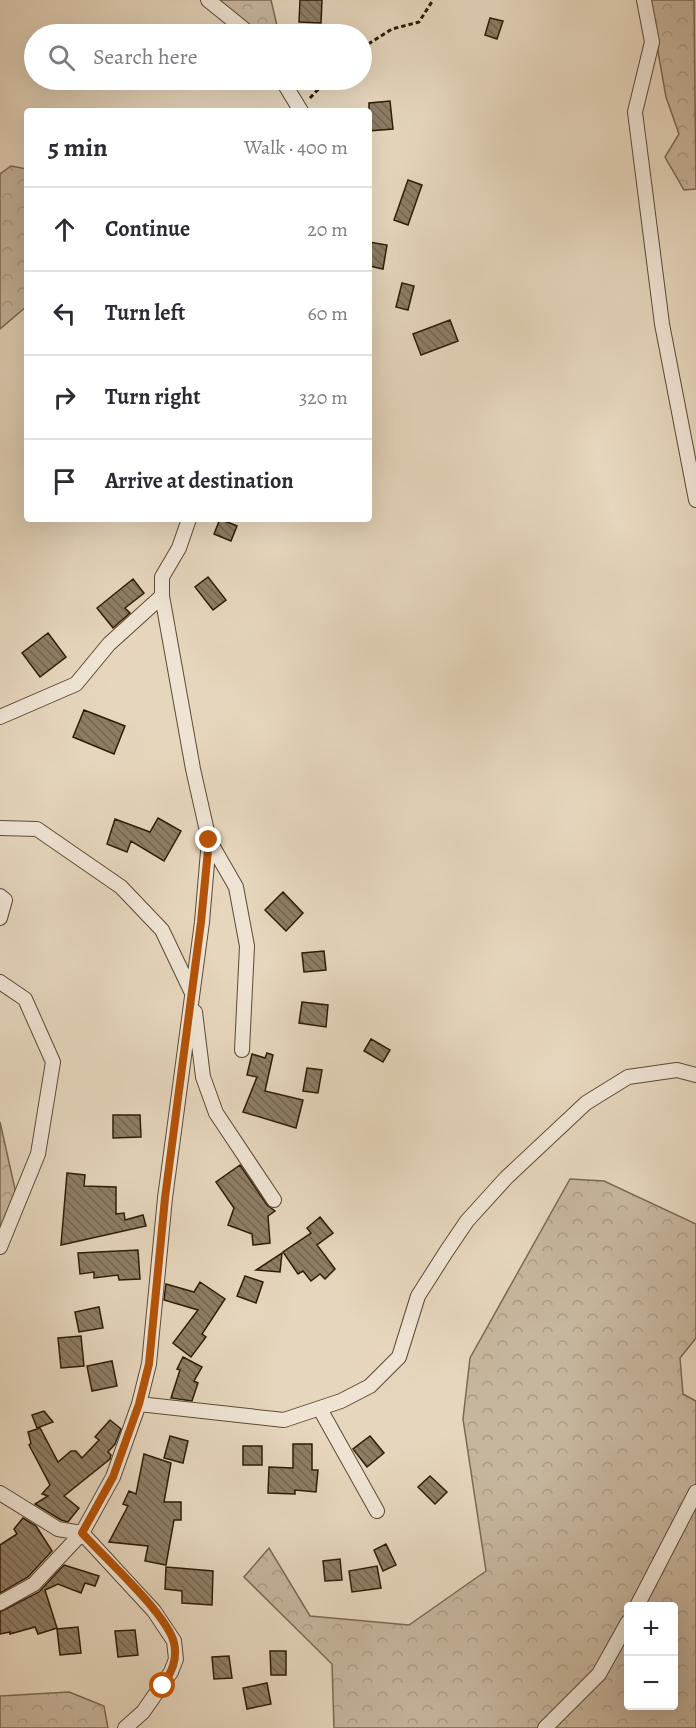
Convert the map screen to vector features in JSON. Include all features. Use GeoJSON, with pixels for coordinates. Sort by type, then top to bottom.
{"type":"FeatureCollection","features":[{"type":"Feature","properties":{"kind":"street"},"geometry":{"type":"LineString","coordinates":[[208,0],[238,24]]}},
{"type":"Feature","properties":{"kind":"street"},"geometry":{"type":"LineString","coordinates":[[644,0],[652,42],[635,112],[662,324],[696,500]]}},
{"type":"Feature","properties":{"kind":"street"},"geometry":{"type":"LineString","coordinates":[[289,90],[300,108]]}},
{"type":"Feature","properties":{"kind":"street"},"geometry":{"type":"LineString","coordinates":[[188,522],[179,548],[162,577],[162,596],[191,758],[209,840],[236,887],[247,946],[242,1050]]}},
{"type":"Feature","properties":{"kind":"street"},"geometry":{"type":"LineString","coordinates":[[0,717],[76,684],[109,644],[162,596]]}},
{"type":"Feature","properties":{"kind":"street"},"geometry":{"type":"LineString","coordinates":[[0,828],[37,829],[121,887],[162,930],[192,993],[203,1077],[216,1113],[274,1200]]}},
{"type":"Feature","properties":{"kind":"street"},"geometry":{"type":"LineString","coordinates":[[0,1603],[34,1584],[82,1533],[113,1477],[139,1404],[149,1364],[165,1198],[209,840]]}},
{"type":"Feature","properties":{"kind":"street"},"geometry":{"type":"LineString","coordinates":[[0,896],[5,900],[0,918]]}},
{"type":"Feature","properties":{"kind":"street"},"geometry":{"type":"LineString","coordinates":[[0,982],[25,999],[53,1062],[38,1154],[0,1247]]}},
{"type":"Feature","properties":{"kind":"street"},"geometry":{"type":"LineString","coordinates":[[139,1404],[285,1420],[320,1409],[370,1386],[399,1357],[418,1296],[467,1221],[506,1178],[586,1103],[628,1077],[677,1070],[696,1075]]}},
{"type":"Feature","properties":{"kind":"street"},"geometry":{"type":"LineString","coordinates":[[320,1409],[377,1511]]}},
{"type":"Feature","properties":{"kind":"street"},"geometry":{"type":"LineString","coordinates":[[638,1602],[696,1492]]}},
{"type":"Feature","properties":{"kind":"street"},"geometry":{"type":"LineString","coordinates":[[0,1493],[58,1529],[82,1533],[154,1611],[174,1641],[176,1659],[171,1672],[143,1712],[125,1728]]}},
{"type":"Feature","properties":{"kind":"street"},"geometry":{"type":"LineString","coordinates":[[545,1728],[599,1674],[624,1629]]}},
{"type":"Feature","properties":{"kind":"path"},"geometry":{"type":"LineString","coordinates":[[372,42],[392,29],[419,22],[433,0]]}},
{"type":"Feature","properties":{"kind":"path"},"geometry":{"type":"LineString","coordinates":[[302,108],[318,90]]}},
{"type":"Feature","properties":{"kind":"green space"},"geometry":{"type":"Polygon","coordinates":[[[208,0],[271,0],[277,24],[238,24],[208,0]]]}},
{"type":"Feature","properties":{"kind":"green space"},"geometry":{"type":"Polygon","coordinates":[[[649,0],[694,0],[696,189],[684,190],[665,157],[679,134],[666,97],[649,0]]]}},
{"type":"Feature","properties":{"kind":"green space"},"geometry":{"type":"Polygon","coordinates":[[[11,166],[24,168],[24,309],[0,329],[0,174],[11,166]]]}},
{"type":"Feature","properties":{"kind":"green space"},"geometry":{"type":"Polygon","coordinates":[[[0,1122],[17,1198],[0,1233],[0,1122]]]}},
{"type":"Feature","properties":{"kind":"green space"},"geometry":{"type":"Polygon","coordinates":[[[570,1179],[604,1181],[696,1224],[696,1338],[680,1358],[683,1394],[696,1401],[696,1728],[334,1728],[332,1664],[244,1577],[269,1548],[310,1616],[409,1625],[486,1571],[463,1419],[470,1358],[570,1179]]]}},
{"type":"Feature","properties":{"kind":"green space"},"geometry":{"type":"Polygon","coordinates":[[[69,1692],[104,1706],[108,1728],[0,1728],[0,1696],[69,1692]]]}},
{"type":"Feature","properties":{"kind":"building"},"geometry":{"type":"Polygon","coordinates":[[[300,0],[322,0],[321,23],[299,22],[300,0]]]}},
{"type":"Feature","properties":{"kind":"building"},"geometry":{"type":"Polygon","coordinates":[[[490,18],[503,21],[497,39],[485,35],[490,18]]]}},
{"type":"Feature","properties":{"kind":"building"},"geometry":{"type":"Polygon","coordinates":[[[390,101],[393,129],[372,131],[372,108],[369,108],[369,103],[390,101]]]}},
{"type":"Feature","properties":{"kind":"building"},"geometry":{"type":"Polygon","coordinates":[[[408,180],[422,185],[408,225],[394,220],[408,180]]]}},
{"type":"Feature","properties":{"kind":"building"},"geometry":{"type":"Polygon","coordinates":[[[372,242],[387,245],[383,269],[372,267],[372,242]]]}},
{"type":"Feature","properties":{"kind":"building"},"geometry":{"type":"Polygon","coordinates":[[[402,283],[414,286],[408,310],[396,307],[402,283]]]}},
{"type":"Feature","properties":{"kind":"building"},"geometry":{"type":"Polygon","coordinates":[[[450,320],[458,341],[421,355],[413,334],[450,320]]]}},
{"type":"Feature","properties":{"kind":"building"},"geometry":{"type":"Polygon","coordinates":[[[219,522],[227,522],[237,526],[231,541],[214,534],[219,522]]]}},
{"type":"Feature","properties":{"kind":"building"},"geometry":{"type":"Polygon","coordinates":[[[208,577],[226,600],[213,610],[195,587],[208,577]]]}},
{"type":"Feature","properties":{"kind":"building"},"geometry":{"type":"Polygon","coordinates":[[[133,579],[144,593],[125,608],[130,613],[113,628],[97,608],[133,579]]]}},
{"type":"Feature","properties":{"kind":"building"},"geometry":{"type":"Polygon","coordinates":[[[48,633],[66,657],[40,677],[22,653],[48,633]]]}},
{"type":"Feature","properties":{"kind":"building"},"geometry":{"type":"Polygon","coordinates":[[[84,710],[125,726],[114,754],[73,737],[84,710]]]}},
{"type":"Feature","properties":{"kind":"building"},"geometry":{"type":"Polygon","coordinates":[[[158,818],[181,831],[164,861],[131,841],[127,852],[107,844],[115,819],[150,832],[158,818]]]}},
{"type":"Feature","properties":{"kind":"building"},"geometry":{"type":"Polygon","coordinates":[[[283,892],[303,913],[286,931],[265,910],[283,892]]]}},
{"type":"Feature","properties":{"kind":"building"},"geometry":{"type":"Polygon","coordinates":[[[324,951],[326,970],[304,972],[302,953],[324,951]]]}},
{"type":"Feature","properties":{"kind":"building"},"geometry":{"type":"Polygon","coordinates":[[[302,1002],[328,1005],[326,1027],[299,1023],[302,1002]]]}},
{"type":"Feature","properties":{"kind":"building"},"geometry":{"type":"Polygon","coordinates":[[[371,1039],[390,1050],[383,1062],[364,1051],[371,1039]]]}},
{"type":"Feature","properties":{"kind":"building"},"geometry":{"type":"Polygon","coordinates":[[[267,1053],[273,1055],[265,1091],[303,1100],[296,1128],[243,1112],[257,1077],[247,1075],[252,1054],[265,1058],[267,1053]]]}},
{"type":"Feature","properties":{"kind":"building"},"geometry":{"type":"Polygon","coordinates":[[[307,1068],[322,1070],[318,1093],[303,1091],[307,1068]]]}},
{"type":"Feature","properties":{"kind":"building"},"geometry":{"type":"Polygon","coordinates":[[[113,1115],[140,1115],[141,1137],[113,1138],[113,1115]]]}},
{"type":"Feature","properties":{"kind":"building"},"geometry":{"type":"Polygon","coordinates":[[[240,1165],[267,1205],[275,1211],[268,1216],[270,1243],[253,1245],[252,1234],[228,1225],[234,1208],[216,1182],[240,1165]]]}},
{"type":"Feature","properties":{"kind":"building"},"geometry":{"type":"Polygon","coordinates":[[[67,1173],[85,1175],[84,1186],[116,1187],[116,1214],[124,1213],[125,1220],[143,1215],[146,1226],[61,1245],[67,1173]]]}},
{"type":"Feature","properties":{"kind":"building"},"geometry":{"type":"Polygon","coordinates":[[[320,1217],[333,1233],[317,1245],[335,1269],[325,1279],[320,1274],[311,1281],[303,1271],[298,1274],[283,1252],[311,1233],[307,1228],[320,1217]]]}},
{"type":"Feature","properties":{"kind":"building"},"geometry":{"type":"Polygon","coordinates":[[[138,1250],[140,1279],[119,1280],[118,1275],[94,1278],[94,1272],[80,1274],[78,1253],[138,1250]]]}},
{"type":"Feature","properties":{"kind":"building"},"geometry":{"type":"Polygon","coordinates":[[[282,1253],[280,1272],[256,1270],[282,1253]]]}},
{"type":"Feature","properties":{"kind":"building"},"geometry":{"type":"Polygon","coordinates":[[[245,1276],[263,1282],[256,1303],[237,1296],[245,1276]]]}},
{"type":"Feature","properties":{"kind":"building"},"geometry":{"type":"Polygon","coordinates":[[[200,1282],[225,1299],[202,1334],[206,1337],[191,1357],[173,1343],[198,1310],[164,1300],[166,1284],[194,1292],[200,1282]]]}},
{"type":"Feature","properties":{"kind":"building"},"geometry":{"type":"Polygon","coordinates":[[[99,1307],[103,1328],[79,1332],[75,1312],[99,1307]]]}},
{"type":"Feature","properties":{"kind":"building"},"geometry":{"type":"Polygon","coordinates":[[[81,1336],[84,1366],[61,1368],[58,1338],[81,1336]]]}},
{"type":"Feature","properties":{"kind":"building"},"geometry":{"type":"Polygon","coordinates":[[[183,1357],[202,1367],[194,1381],[198,1383],[192,1401],[171,1398],[180,1370],[177,1369],[183,1357]]]}},
{"type":"Feature","properties":{"kind":"building"},"geometry":{"type":"Polygon","coordinates":[[[112,1361],[117,1386],[92,1391],[87,1366],[112,1361]]]}},
{"type":"Feature","properties":{"kind":"building"},"geometry":{"type":"Polygon","coordinates":[[[44,1411],[53,1422],[37,1428],[32,1415],[44,1411]]]}},
{"type":"Feature","properties":{"kind":"building"},"geometry":{"type":"Polygon","coordinates":[[[110,1420],[121,1429],[115,1444],[108,1452],[111,1455],[110,1459],[64,1496],[79,1508],[68,1522],[35,1504],[48,1496],[42,1494],[50,1485],[29,1445],[31,1443],[28,1432],[40,1428],[58,1462],[71,1451],[76,1451],[82,1458],[99,1440],[95,1437],[110,1420]]]}},
{"type":"Feature","properties":{"kind":"building"},"geometry":{"type":"Polygon","coordinates":[[[170,1436],[188,1441],[183,1463],[164,1458],[170,1436]]]}},
{"type":"Feature","properties":{"kind":"building"},"geometry":{"type":"Polygon","coordinates":[[[370,1436],[384,1453],[367,1467],[353,1449],[370,1436]]]}},
{"type":"Feature","properties":{"kind":"building"},"geometry":{"type":"Polygon","coordinates":[[[293,1444],[312,1444],[312,1470],[318,1470],[316,1492],[295,1490],[295,1494],[268,1493],[269,1467],[293,1468],[293,1444]]]}},
{"type":"Feature","properties":{"kind":"building"},"geometry":{"type":"Polygon","coordinates":[[[243,1446],[262,1446],[262,1465],[243,1465],[243,1446]]]}},
{"type":"Feature","properties":{"kind":"building"},"geometry":{"type":"Polygon","coordinates":[[[144,1454],[171,1463],[164,1502],[181,1502],[181,1520],[174,1520],[166,1565],[145,1561],[148,1546],[109,1542],[128,1506],[123,1504],[129,1491],[136,1494],[144,1454]]]}},
{"type":"Feature","properties":{"kind":"building"},"geometry":{"type":"Polygon","coordinates":[[[430,1476],[447,1492],[435,1504],[418,1487],[430,1476]]]}},
{"type":"Feature","properties":{"kind":"building"},"geometry":{"type":"Polygon","coordinates":[[[23,1518],[36,1526],[52,1551],[28,1577],[0,1593],[0,1545],[17,1534],[14,1529],[23,1518]]]}},
{"type":"Feature","properties":{"kind":"building"},"geometry":{"type":"Polygon","coordinates":[[[386,1544],[396,1565],[383,1571],[374,1550],[386,1544]]]}},
{"type":"Feature","properties":{"kind":"building"},"geometry":{"type":"Polygon","coordinates":[[[340,1559],[342,1580],[325,1581],[323,1561],[340,1559]]]}},
{"type":"Feature","properties":{"kind":"building"},"geometry":{"type":"Polygon","coordinates":[[[64,1565],[99,1576],[95,1586],[85,1583],[81,1593],[58,1584],[45,1590],[57,1628],[38,1634],[35,1627],[10,1634],[10,1632],[0,1634],[0,1612],[39,1592],[64,1565]]]}},
{"type":"Feature","properties":{"kind":"building"},"geometry":{"type":"Polygon","coordinates":[[[377,1566],[381,1588],[352,1592],[349,1571],[377,1566]]]}},
{"type":"Feature","properties":{"kind":"building"},"geometry":{"type":"Polygon","coordinates":[[[166,1567],[213,1571],[212,1605],[182,1603],[182,1591],[165,1589],[166,1567]]]}},
{"type":"Feature","properties":{"kind":"building"},"geometry":{"type":"Polygon","coordinates":[[[78,1627],[81,1653],[60,1655],[57,1629],[78,1627]]]}},
{"type":"Feature","properties":{"kind":"building"},"geometry":{"type":"Polygon","coordinates":[[[135,1630],[138,1655],[118,1657],[115,1631],[135,1630]]]}},
{"type":"Feature","properties":{"kind":"building"},"geometry":{"type":"Polygon","coordinates":[[[270,1651],[286,1651],[286,1675],[271,1675],[270,1651]]]}},
{"type":"Feature","properties":{"kind":"building"},"geometry":{"type":"Polygon","coordinates":[[[229,1656],[232,1678],[214,1679],[212,1657],[229,1656]]]}},
{"type":"Feature","properties":{"kind":"building"},"geometry":{"type":"Polygon","coordinates":[[[267,1683],[271,1704],[247,1709],[243,1688],[267,1683]]]}},
{"type":"Feature","properties":{"kind":"route"},"geometry":{"type":"LineString","coordinates":[[163,1686],[176,1659],[174,1641],[154,1611],[82,1533],[113,1477],[139,1404],[149,1364],[165,1198],[201,922],[209,840]]}}]}
